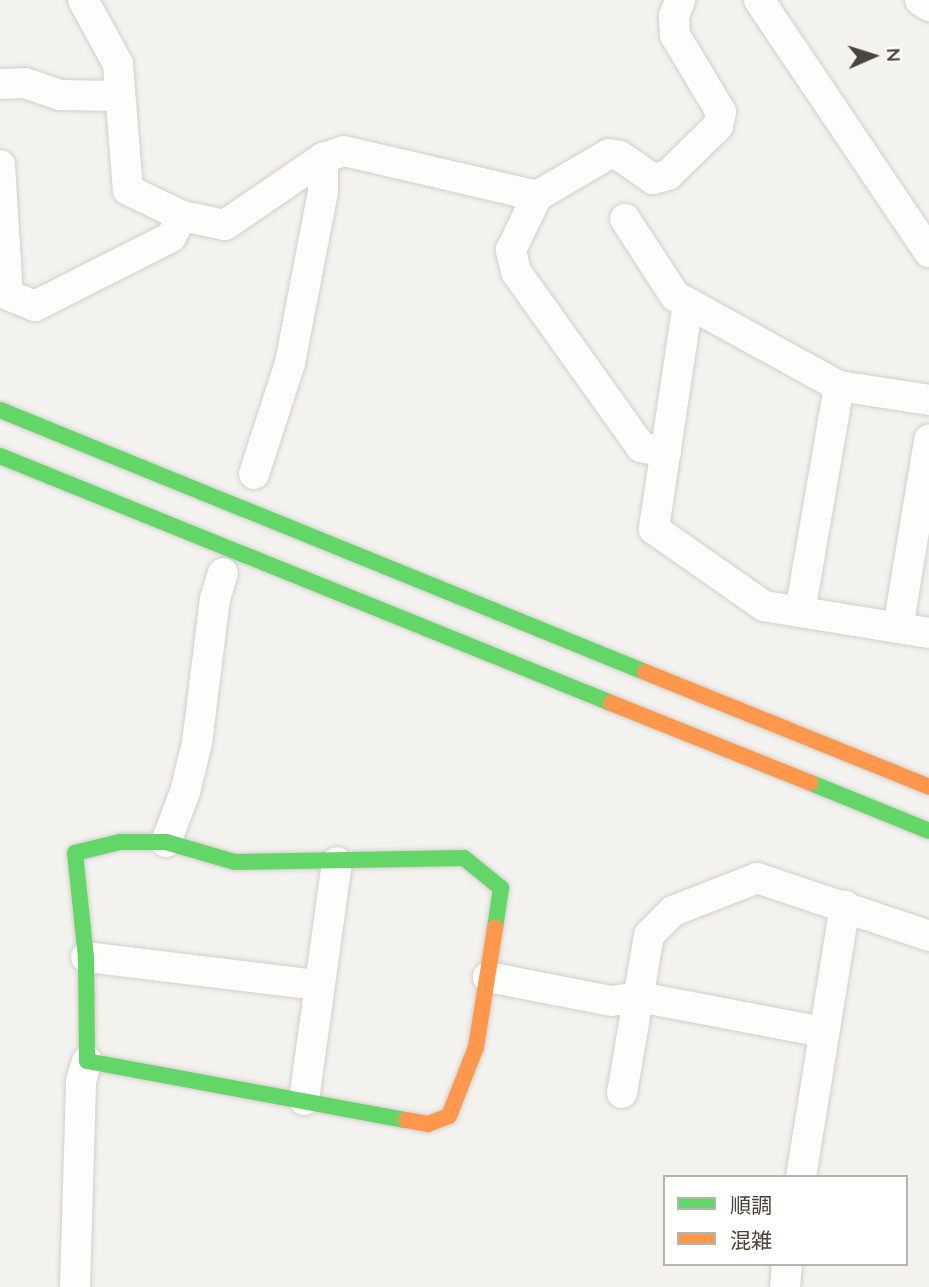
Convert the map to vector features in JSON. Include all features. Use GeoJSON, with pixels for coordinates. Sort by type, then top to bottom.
{"type":"FeatureCollection","features":[{"type":"Feature","properties":{"kind":"street"},"geometry":{"type":"LineString","coordinates":[[83,0],[118,64],[128,190],[182,216],[225,225],[323,158],[344,151],[537,196]]}},
{"type":"Feature","properties":{"kind":"street"},"geometry":{"type":"LineString","coordinates":[[666,452],[641,447],[516,272],[511,250],[537,196],[608,153],[620,156],[653,179],[668,175],[718,126],[720,112],[675,35],[674,16],[680,0]]}},
{"type":"Feature","properties":{"kind":"street"},"geometry":{"type":"LineString","coordinates":[[759,0],[929,252]]}},
{"type":"Feature","properties":{"kind":"street"},"geometry":{"type":"LineString","coordinates":[[920,0],[929,6]]}},
{"type":"Feature","properties":{"kind":"street"},"geometry":{"type":"LineString","coordinates":[[0,84],[25,83],[60,95],[120,96]]}},
{"type":"Feature","properties":{"kind":"street"},"geometry":{"type":"LineString","coordinates":[[254,474],[290,363],[324,192],[323,158]]}},
{"type":"Feature","properties":{"kind":"street"},"geometry":{"type":"LineString","coordinates":[[0,165],[8,295],[35,306],[171,237],[182,216]]}},
{"type":"Feature","properties":{"kind":"street"},"geometry":{"type":"LineString","coordinates":[[625,219],[675,296],[839,386],[929,400]]}},
{"type":"Feature","properties":{"kind":"street"},"geometry":{"type":"LineString","coordinates":[[688,303],[654,529],[764,606],[929,633]]}},
{"type":"Feature","properties":{"kind":"street"},"geometry":{"type":"LineString","coordinates":[[800,612],[839,386]]}},
{"type":"Feature","properties":{"kind":"street"},"geometry":{"type":"LineString","coordinates":[[0,410],[929,788]]}},
{"type":"Feature","properties":{"kind":"street"},"geometry":{"type":"LineString","coordinates":[[898,628],[929,440]]}},
{"type":"Feature","properties":{"kind":"street"},"geometry":{"type":"LineString","coordinates":[[0,456],[929,831]]}},
{"type":"Feature","properties":{"kind":"street"},"geometry":{"type":"LineString","coordinates":[[166,842],[185,792],[197,743],[215,599],[223,573]]}},
{"type":"Feature","properties":{"kind":"street"},"geometry":{"type":"LineString","coordinates":[[75,1287],[81,1082],[87,1061],[86,957],[75,853],[120,842],[166,842],[235,862],[464,858],[501,888],[476,1047],[449,1116],[428,1124],[87,1061]]}},
{"type":"Feature","properties":{"kind":"street"},"geometry":{"type":"LineString","coordinates":[[304,1100],[337,862]]}},
{"type":"Feature","properties":{"kind":"street"},"geometry":{"type":"LineString","coordinates":[[622,1093],[649,935],[673,911],[757,878],[929,936]]}},
{"type":"Feature","properties":{"kind":"street"},"geometry":{"type":"LineString","coordinates":[[801,1175],[845,906]]}},
{"type":"Feature","properties":{"kind":"street"},"geometry":{"type":"LineString","coordinates":[[86,957],[319,985]]}},
{"type":"Feature","properties":{"kind":"street"},"geometry":{"type":"LineString","coordinates":[[488,977],[611,1001],[639,997],[823,1032]]}},
{"type":"Feature","properties":{"kind":"street"},"geometry":{"type":"LineString","coordinates":[[785,1287],[787,1266]]}},
{"type":"Feature","properties":{"kind":"traffic: fast"},"geometry":{"type":"LineString","coordinates":[[0,410],[645,672]]}},
{"type":"Feature","properties":{"kind":"traffic: fast"},"geometry":{"type":"LineString","coordinates":[[0,456],[611,703]]}},
{"type":"Feature","properties":{"kind":"traffic: fast"},"geometry":{"type":"LineString","coordinates":[[811,783],[929,831]]}},
{"type":"Feature","properties":{"kind":"traffic: fast"},"geometry":{"type":"LineString","coordinates":[[120,842],[166,842],[235,862],[464,858],[501,888],[495,928]]}},
{"type":"Feature","properties":{"kind":"traffic: fast"},"geometry":{"type":"LineString","coordinates":[[120,842],[75,853],[86,957],[87,1061],[406,1120]]}},
{"type":"Feature","properties":{"kind":"traffic: slow"},"geometry":{"type":"LineString","coordinates":[[645,672],[929,787]]}},
{"type":"Feature","properties":{"kind":"traffic: slow"},"geometry":{"type":"LineString","coordinates":[[611,703],[811,783]]}},
{"type":"Feature","properties":{"kind":"traffic: slow"},"geometry":{"type":"LineString","coordinates":[[406,1120],[428,1124],[449,1116],[476,1047],[495,928]]}}]}
